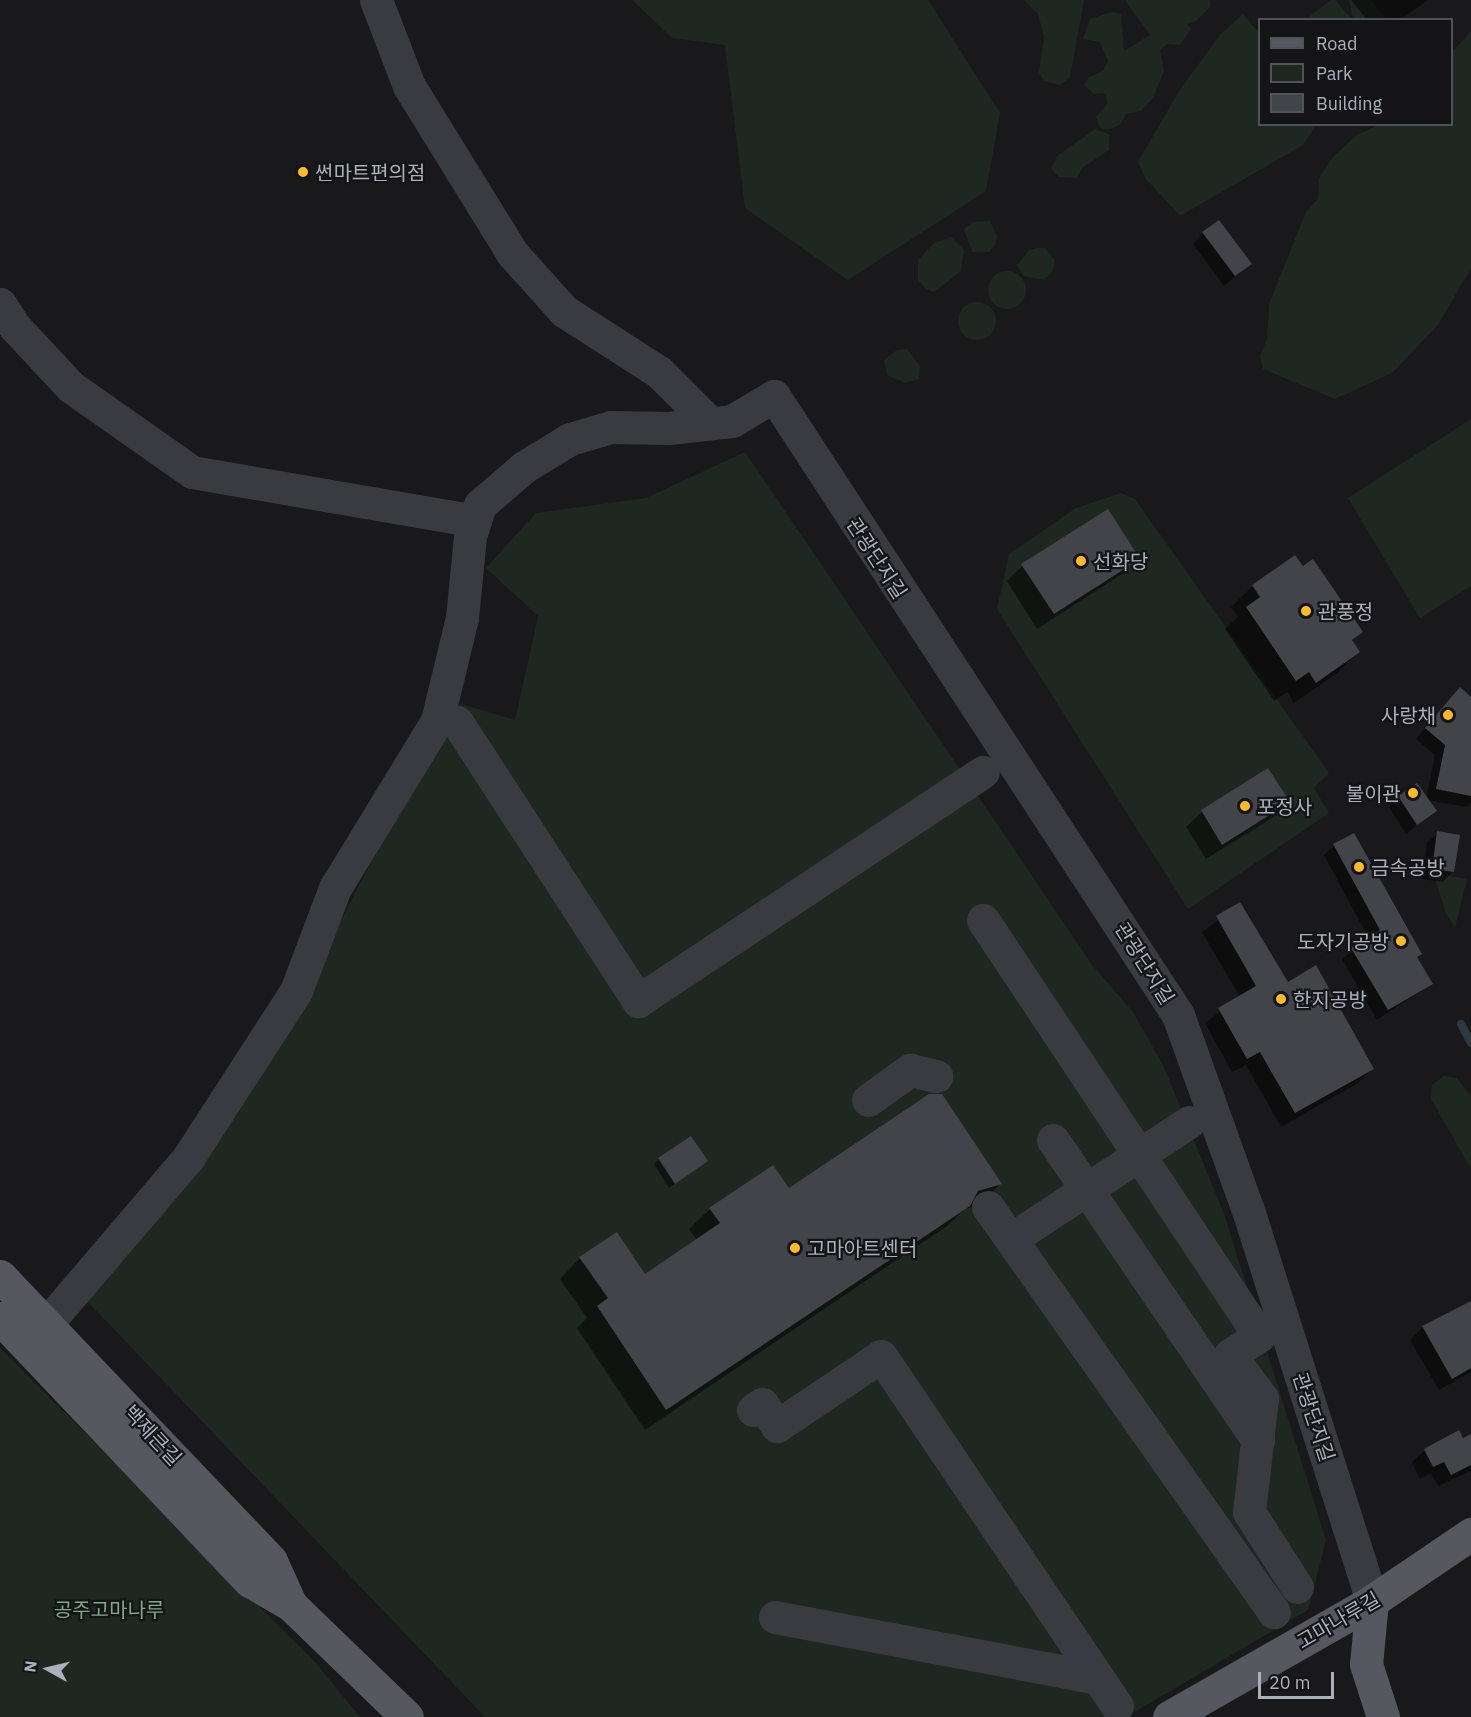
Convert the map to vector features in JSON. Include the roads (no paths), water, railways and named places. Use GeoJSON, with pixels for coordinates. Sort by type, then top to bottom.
{"type":"FeatureCollection","features":[{"type":"Feature","properties":{"kind":"main road","name":"백제큰길"},"geometry":{"type":"LineString","coordinates":[[0,1276],[48,1322],[271,1561],[291,1605]]}},
{"type":"Feature","properties":{"kind":"main road","name":"백제큰길"},"geometry":{"type":"LineString","coordinates":[[0,1318],[250,1581],[291,1605],[407,1717]]}},
{"type":"Feature","properties":{"kind":"main road","name":"고마나루길"},"geometry":{"type":"LineString","coordinates":[[1169,1717],[1372,1601],[1471,1534]]}},
{"type":"Feature","properties":{"kind":"main road"},"geometry":{"type":"LineString","coordinates":[[1372,1601],[1366,1664],[1383,1717]]}},
{"type":"Feature","properties":{"kind":"street"},"geometry":{"type":"LineString","coordinates":[[376,0],[409,86],[512,253],[564,310],[659,372],[710,423]]}},
{"type":"Feature","properties":{"kind":"street"},"geometry":{"type":"LineString","coordinates":[[0,304],[15,327],[71,387],[192,472],[475,520]]}},
{"type":"Feature","properties":{"kind":"street","name":"관광단지길"},"geometry":{"type":"LineString","coordinates":[[710,423],[732,421],[774,396],[1178,1015],[1248,1210],[1372,1601]]}},
{"type":"Feature","properties":{"kind":"street"},"geometry":{"type":"LineString","coordinates":[[48,1322],[188,1158],[297,991],[335,888],[437,721],[462,618],[470,536],[480,505],[503,484],[570,439],[611,427],[710,423]]}},
{"type":"Feature","properties":{"kind":"street"},"geometry":{"type":"LineString","coordinates":[[457,722],[638,1001],[983,771]]}},
{"type":"Feature","properties":{"kind":"street"},"geometry":{"type":"LineString","coordinates":[[983,920],[1259,1336],[1230,1355],[1262,1398],[1249,1512],[1297,1587]]}},
{"type":"Feature","properties":{"kind":"street"},"geometry":{"type":"LineString","coordinates":[[868,1100],[910,1070],[936,1076]]}},
{"type":"Feature","properties":{"kind":"street"},"geometry":{"type":"LineString","coordinates":[[1011,1239],[1189,1122]]}},
{"type":"Feature","properties":{"kind":"street"},"geometry":{"type":"LineString","coordinates":[[1053,1140],[1257,1441]]}},
{"type":"Feature","properties":{"kind":"street"},"geometry":{"type":"LineString","coordinates":[[988,1207],[1274,1612]]}},
{"type":"Feature","properties":{"kind":"street"},"geometry":{"type":"LineString","coordinates":[[753,1410],[762,1404],[777,1426],[880,1356],[1117,1706]]}},
{"type":"Feature","properties":{"kind":"street"},"geometry":{"type":"LineString","coordinates":[[775,1617],[1098,1677]]}},
{"type":"Feature","properties":{"kind":"waterway"},"geometry":{"type":"LineString","coordinates":[[1461,1024],[1471,1043]]}},
{"type":"Feature","properties":{"kind":"place","name":"썬마트편의점"},"geometry":{"type":"Point","coordinates":[303,172]}},
{"type":"Feature","properties":{"kind":"place","name":"선화당"},"geometry":{"type":"Point","coordinates":[1081,561]}},
{"type":"Feature","properties":{"kind":"place","name":"관풍정"},"geometry":{"type":"Point","coordinates":[1306,611]}},
{"type":"Feature","properties":{"kind":"place","name":"사랑채"},"geometry":{"type":"Point","coordinates":[1448,715]}},
{"type":"Feature","properties":{"kind":"place","name":"불이관"},"geometry":{"type":"Point","coordinates":[1413,793]}},
{"type":"Feature","properties":{"kind":"place","name":"포정사"},"geometry":{"type":"Point","coordinates":[1245,806]}},
{"type":"Feature","properties":{"kind":"place","name":"금속공방"},"geometry":{"type":"Point","coordinates":[1359,867]}},
{"type":"Feature","properties":{"kind":"place","name":"도자기공방"},"geometry":{"type":"Point","coordinates":[1401,941]}},
{"type":"Feature","properties":{"kind":"place","name":"한지공방"},"geometry":{"type":"Point","coordinates":[1281,999]}},
{"type":"Feature","properties":{"kind":"place","name":"고마아트센터"},"geometry":{"type":"Point","coordinates":[795,1248]}},
{"type":"Feature","properties":{"kind":"park label","name":"공주고마나루"},"geometry":{"type":"Point","coordinates":[109,1609]}}]}
